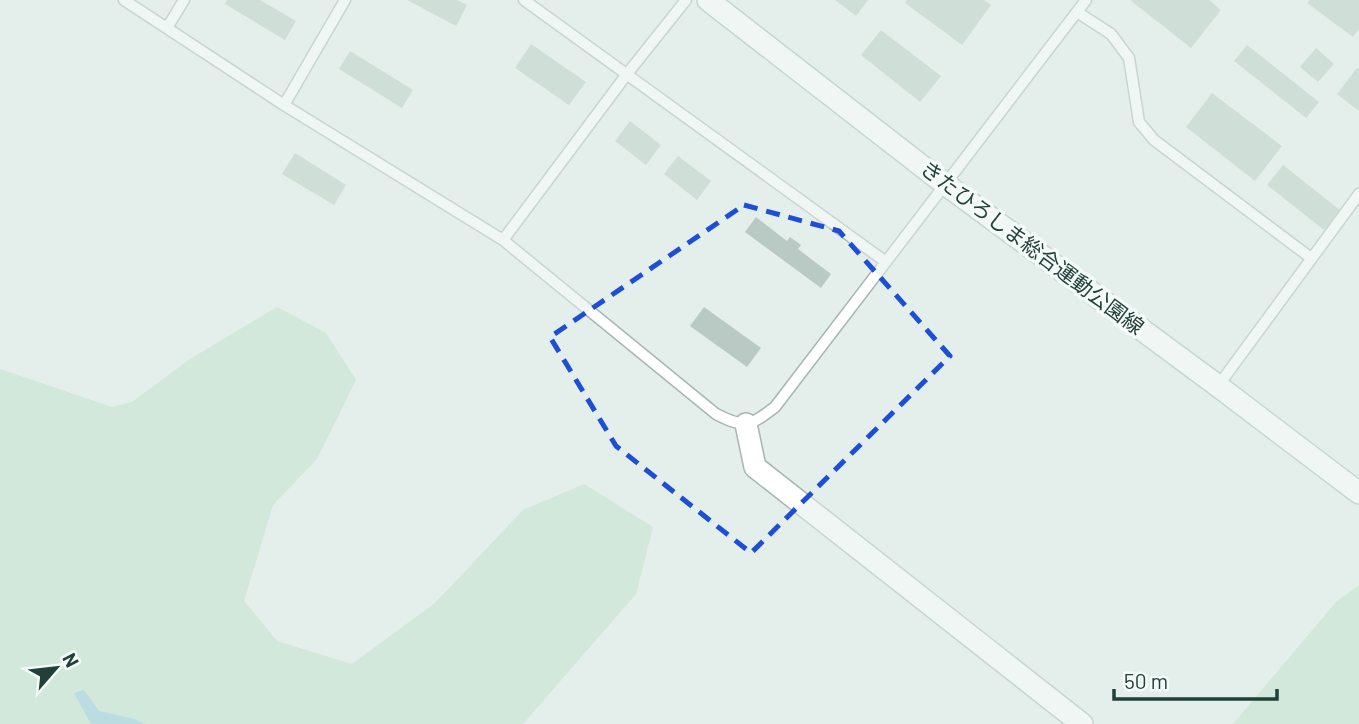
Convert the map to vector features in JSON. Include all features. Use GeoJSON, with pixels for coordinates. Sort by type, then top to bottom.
{"type":"FeatureCollection","features":[{"type":"Feature","properties":{"kind":"main road","name":"きたひろしま総合運動公園線"},"geometry":{"type":"LineString","coordinates":[[708,0],[945,184],[1359,493]]}},
{"type":"Feature","properties":{"kind":"main road"},"geometry":{"type":"LineString","coordinates":[[746,424],[755,467],[1082,724]]}},
{"type":"Feature","properties":{"kind":"lane"},"geometry":{"type":"LineString","coordinates":[[124,0],[284,105],[503,240],[716,414],[734,424],[746,424],[759,419],[775,407],[1086,0]]}},
{"type":"Feature","properties":{"kind":"lane"},"geometry":{"type":"LineString","coordinates":[[167,28],[184,0]]}},
{"type":"Feature","properties":{"kind":"lane"},"geometry":{"type":"LineString","coordinates":[[284,105],[345,0]]}},
{"type":"Feature","properties":{"kind":"lane"},"geometry":{"type":"LineString","coordinates":[[524,0],[886,261]]}},
{"type":"Feature","properties":{"kind":"lane"},"geometry":{"type":"LineString","coordinates":[[503,240],[686,0]]}},
{"type":"Feature","properties":{"kind":"lane"},"geometry":{"type":"LineString","coordinates":[[1077,12],[1111,34],[1129,58],[1139,122],[1154,140],[1311,258]]}},
{"type":"Feature","properties":{"kind":"lane"},"geometry":{"type":"LineString","coordinates":[[1218,386],[1359,194]]}},
{"type":"Feature","properties":{"kind":"highlighted area"},"geometry":{"type":"Polygon","coordinates":[[[744,205],[839,231],[950,356],[751,553],[616,446],[550,337],[744,205]]]}},
{"type":"Feature","properties":{"kind":"green space"},"geometry":{"type":"Polygon","coordinates":[[[277,307],[326,333],[356,380],[317,459],[273,505],[244,601],[277,641],[352,664],[435,603],[523,510],[584,484],[653,527],[636,594],[523,724],[0,724],[0,369],[112,407],[132,402],[190,359],[277,307]]]}},
{"type":"Feature","properties":{"kind":"green space"},"geometry":{"type":"Polygon","coordinates":[[[1359,585],[1359,724],[1233,724],[1336,602],[1359,585]]]}},
{"type":"Feature","properties":{"kind":"water"},"geometry":{"type":"Polygon","coordinates":[[[84,690],[99,711],[145,724],[91,724],[74,693],[84,690]]]}},
{"type":"Feature","properties":{"kind":"building"},"geometry":{"type":"Polygon","coordinates":[[[227,0],[260,0],[296,21],[285,40],[225,4],[227,0]]]}},
{"type":"Feature","properties":{"kind":"building"},"geometry":{"type":"Polygon","coordinates":[[[407,0],[457,0],[467,5],[456,26],[407,0]]]}},
{"type":"Feature","properties":{"kind":"building"},"geometry":{"type":"Polygon","coordinates":[[[835,0],[868,0],[856,16],[835,0]]]}},
{"type":"Feature","properties":{"kind":"building"},"geometry":{"type":"Polygon","coordinates":[[[907,0],[984,0],[991,5],[962,45],[905,3],[907,0]]]}},
{"type":"Feature","properties":{"kind":"building"},"geometry":{"type":"Polygon","coordinates":[[[1130,0],[1209,0],[1221,10],[1191,48],[1130,0]]]}},
{"type":"Feature","properties":{"kind":"building"},"geometry":{"type":"Polygon","coordinates":[[[1310,0],[1359,0],[1359,29],[1353,37],[1307,3],[1310,0]]]}},
{"type":"Feature","properties":{"kind":"building"},"geometry":{"type":"Polygon","coordinates":[[[881,30],[941,76],[920,102],[861,55],[881,30]]]}},
{"type":"Feature","properties":{"kind":"building"},"geometry":{"type":"Polygon","coordinates":[[[531,44],[586,82],[569,105],[515,68],[531,44]]]}},
{"type":"Feature","properties":{"kind":"building"},"geometry":{"type":"Polygon","coordinates":[[[1247,45],[1319,102],[1306,118],[1234,61],[1247,45]]]}},
{"type":"Feature","properties":{"kind":"building"},"geometry":{"type":"Polygon","coordinates":[[[1316,48],[1334,64],[1318,82],[1300,67],[1316,48]]]}},
{"type":"Feature","properties":{"kind":"building"},"geometry":{"type":"Polygon","coordinates":[[[350,51],[413,90],[402,108],[339,69],[350,51]]]}},
{"type":"Feature","properties":{"kind":"building"},"geometry":{"type":"Polygon","coordinates":[[[1357,68],[1359,69],[1359,111],[1337,94],[1357,68]]]}},
{"type":"Feature","properties":{"kind":"building"},"geometry":{"type":"Polygon","coordinates":[[[1212,93],[1282,146],[1255,181],[1186,127],[1212,93]]]}},
{"type":"Feature","properties":{"kind":"building"},"geometry":{"type":"Polygon","coordinates":[[[630,121],[661,145],[646,165],[615,141],[630,121]]]}},
{"type":"Feature","properties":{"kind":"building"},"geometry":{"type":"Polygon","coordinates":[[[295,153],[346,185],[334,205],[282,174],[295,153]]]}},
{"type":"Feature","properties":{"kind":"building"},"geometry":{"type":"Polygon","coordinates":[[[678,156],[711,181],[697,200],[664,174],[678,156]]]}},
{"type":"Feature","properties":{"kind":"building"},"geometry":{"type":"Polygon","coordinates":[[[1283,165],[1340,210],[1324,230],[1267,185],[1283,165]]]}},
{"type":"Feature","properties":{"kind":"building"},"geometry":{"type":"Polygon","coordinates":[[[756,217],[787,241],[790,237],[801,245],[798,249],[831,274],[821,288],[745,232],[756,217]]]}},
{"type":"Feature","properties":{"kind":"building"},"geometry":{"type":"Polygon","coordinates":[[[704,307],[761,348],[747,367],[690,326],[704,307]]]}}]}
